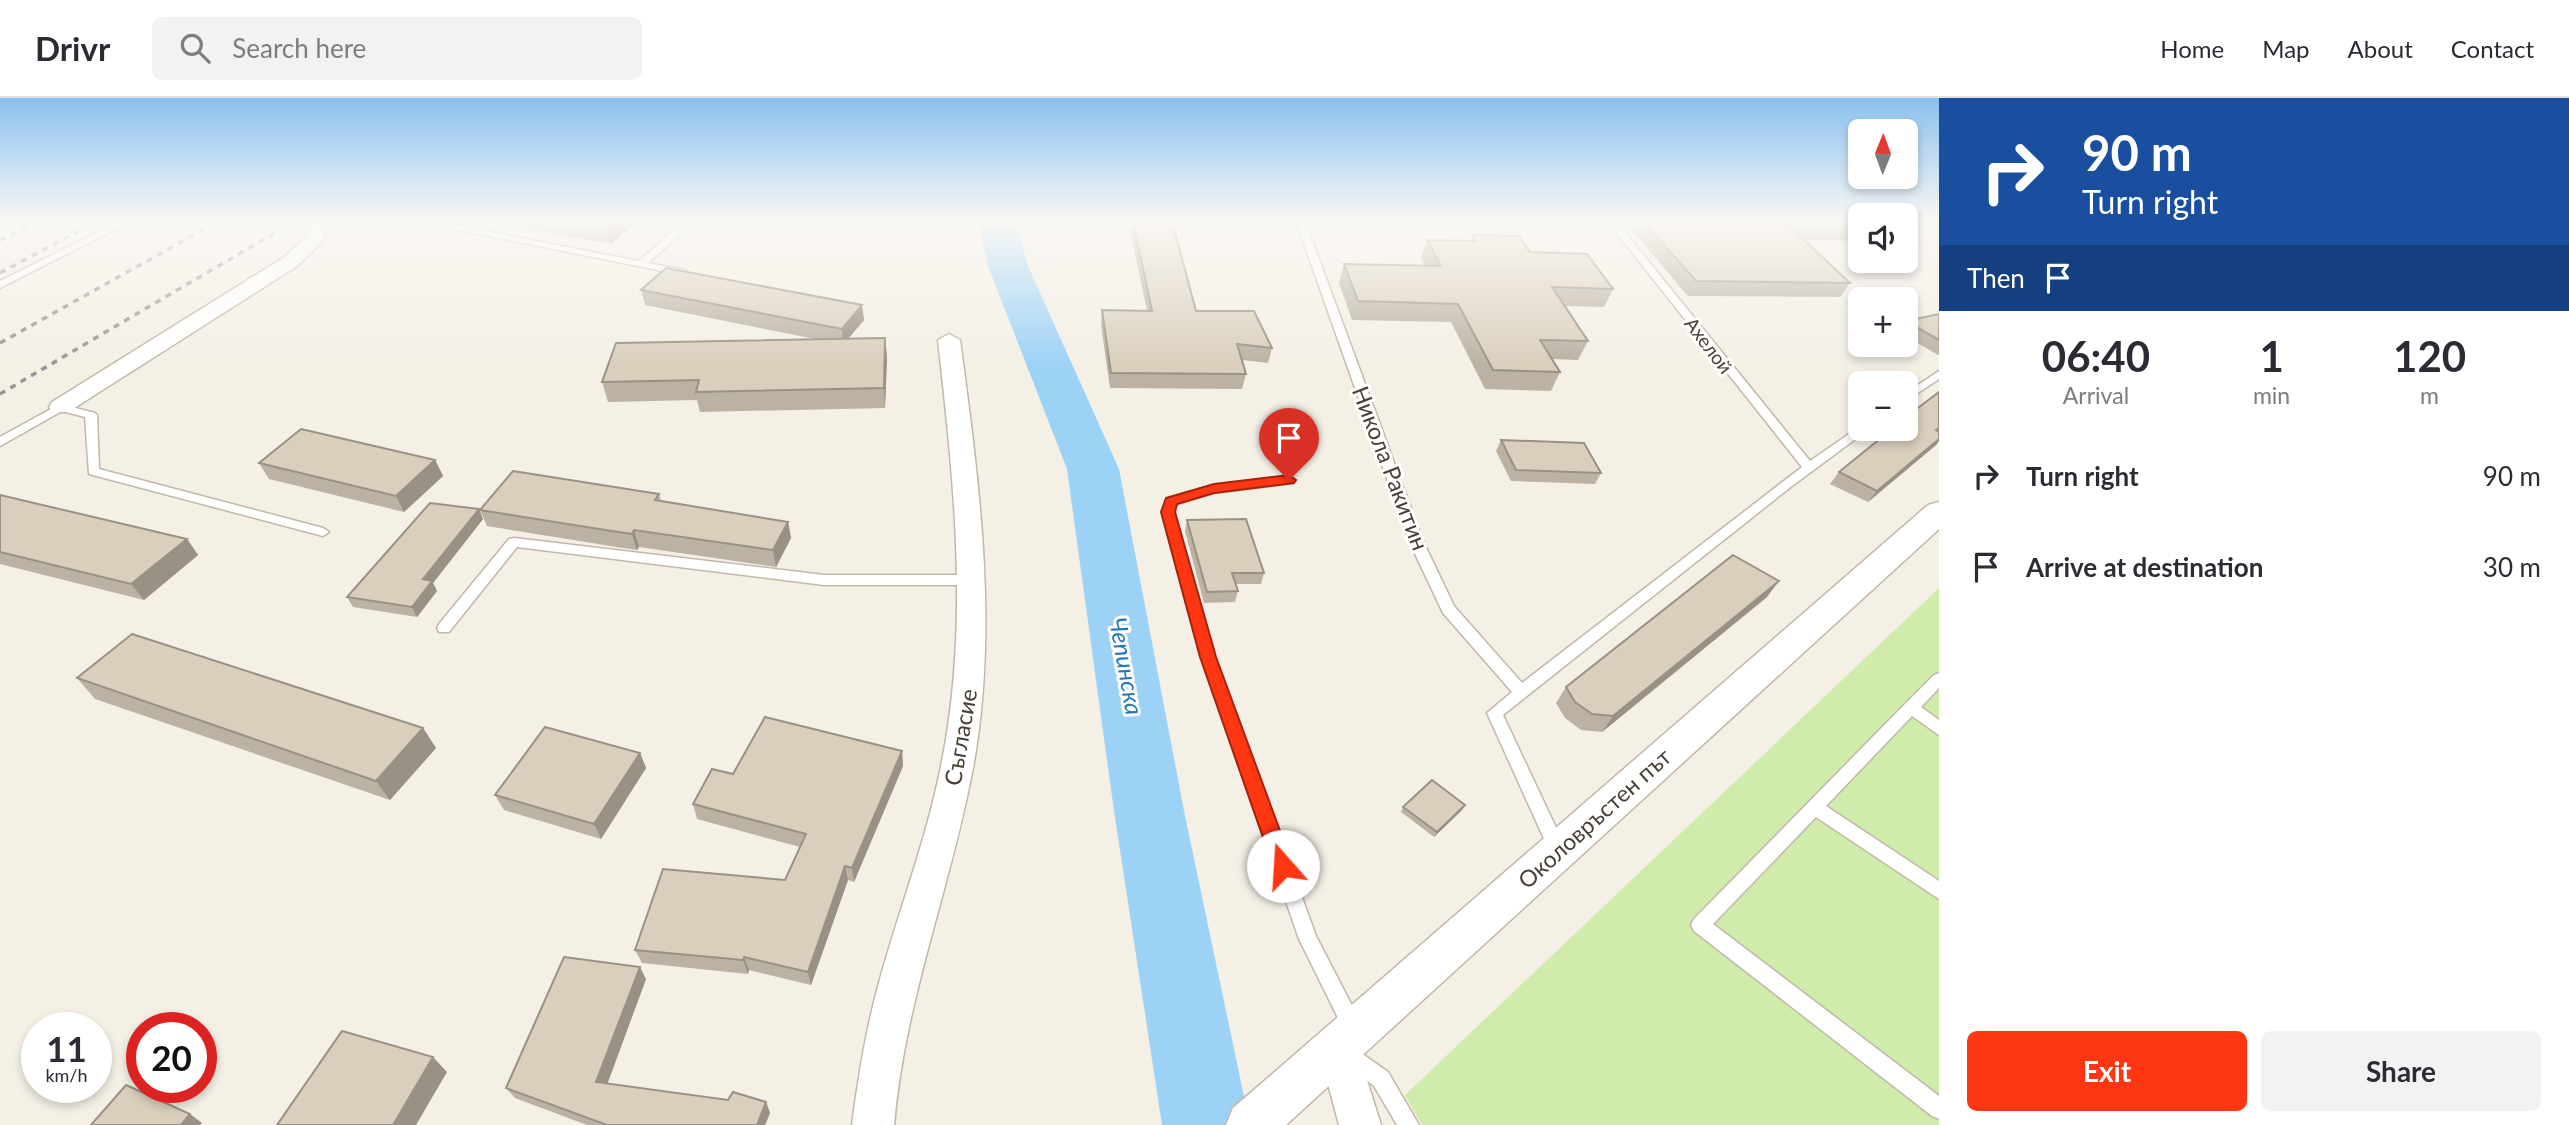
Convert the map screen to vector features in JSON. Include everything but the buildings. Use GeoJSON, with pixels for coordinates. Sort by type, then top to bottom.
{"type":"FeatureCollection","features":[{"type":"Feature","properties":{"kind":"street"},"geometry":{"type":"LineString","coordinates":[[60,407],[279,269]]}},
{"type":"Feature","properties":{"kind":"street","name":"Съгласие"},"geometry":{"type":"LineString","coordinates":[[873,1125],[886,1032],[957,769],[972,673],[972,580],[966,475],[949,340]]}},
{"type":"Feature","properties":{"kind":"street","name":"Околовръстен път"},"geometry":{"type":"LineString","coordinates":[[1250,1125],[1937,516]]}},
{"type":"Feature","properties":{"kind":"street"},"geometry":{"type":"LineString","coordinates":[[1347,1039],[1360,1125]]}},
{"type":"Feature","properties":{"kind":"lane"},"geometry":{"type":"LineString","coordinates":[[0,285],[32,269]]}},
{"type":"Feature","properties":{"kind":"lane"},"geometry":{"type":"LineString","coordinates":[[665,269],[695,275]]}},
{"type":"Feature","properties":{"kind":"lane","name":"Никола Ракитин"},"geometry":{"type":"LineString","coordinates":[[1317,269],[1416,541],[1448,609],[1521,692]]}},
{"type":"Feature","properties":{"kind":"lane","name":"Ахелой"},"geometry":{"type":"LineString","coordinates":[[1650,269],[1703,335],[1741,389],[1809,468]]}},
{"type":"Feature","properties":{"kind":"lane"},"geometry":{"type":"LineString","coordinates":[[1918,389],[1939,374]]}},
{"type":"Feature","properties":{"kind":"lane"},"geometry":{"type":"LineString","coordinates":[[0,442],[60,407],[91,415],[93,471],[323,532]]}},
{"type":"Feature","properties":{"kind":"lane"},"geometry":{"type":"LineString","coordinates":[[1558,850],[1495,713],[1848,440]]}},
{"type":"Feature","properties":{"kind":"lane"},"geometry":{"type":"LineString","coordinates":[[1289,480],[1214,489],[1171,501],[1168,512],[1170,528],[1208,657],[1308,939],[1347,1039],[1381,1079],[1409,1125]]}},
{"type":"Feature","properties":{"kind":"lane"},"geometry":{"type":"LineString","coordinates":[[444,628],[514,542],[824,580],[972,580]]}},
{"type":"Feature","properties":{"kind":"lane"},"geometry":{"type":"LineString","coordinates":[[1939,679],[1700,925],[1939,1109]]}},
{"type":"Feature","properties":{"kind":"lane"},"geometry":{"type":"LineString","coordinates":[[1911,708],[1939,729]]}},
{"type":"Feature","properties":{"kind":"lane"},"geometry":{"type":"LineString","coordinates":[[1815,807],[1939,891]]}},
{"type":"Feature","properties":{"kind":"green space"},"geometry":{"type":"Polygon","coordinates":[[[1939,588],[1939,1125],[1422,1125],[1405,1095],[1939,588]]]}},
{"type":"Feature","properties":{"kind":"waterway","name":"Чепинска"},"geometry":{"type":"LineString","coordinates":[[1009,269],[1093,469],[1149,811],[1206,1125]]}},
{"type":"Feature","properties":{"kind":"railway"},"geometry":{"type":"LineString","coordinates":[[0,273],[8,269]]}},
{"type":"Feature","properties":{"kind":"railway"},"geometry":{"type":"LineString","coordinates":[[0,343],[133,269]]}},
{"type":"Feature","properties":{"kind":"railway"},"geometry":{"type":"LineString","coordinates":[[0,394],[213,269]]}},
{"type":"Feature","properties":{"kind":"route"},"geometry":{"type":"LineString","coordinates":[[1283,866],[1208,657],[1170,528],[1168,512],[1171,501],[1214,489],[1289,480]]}}]}
